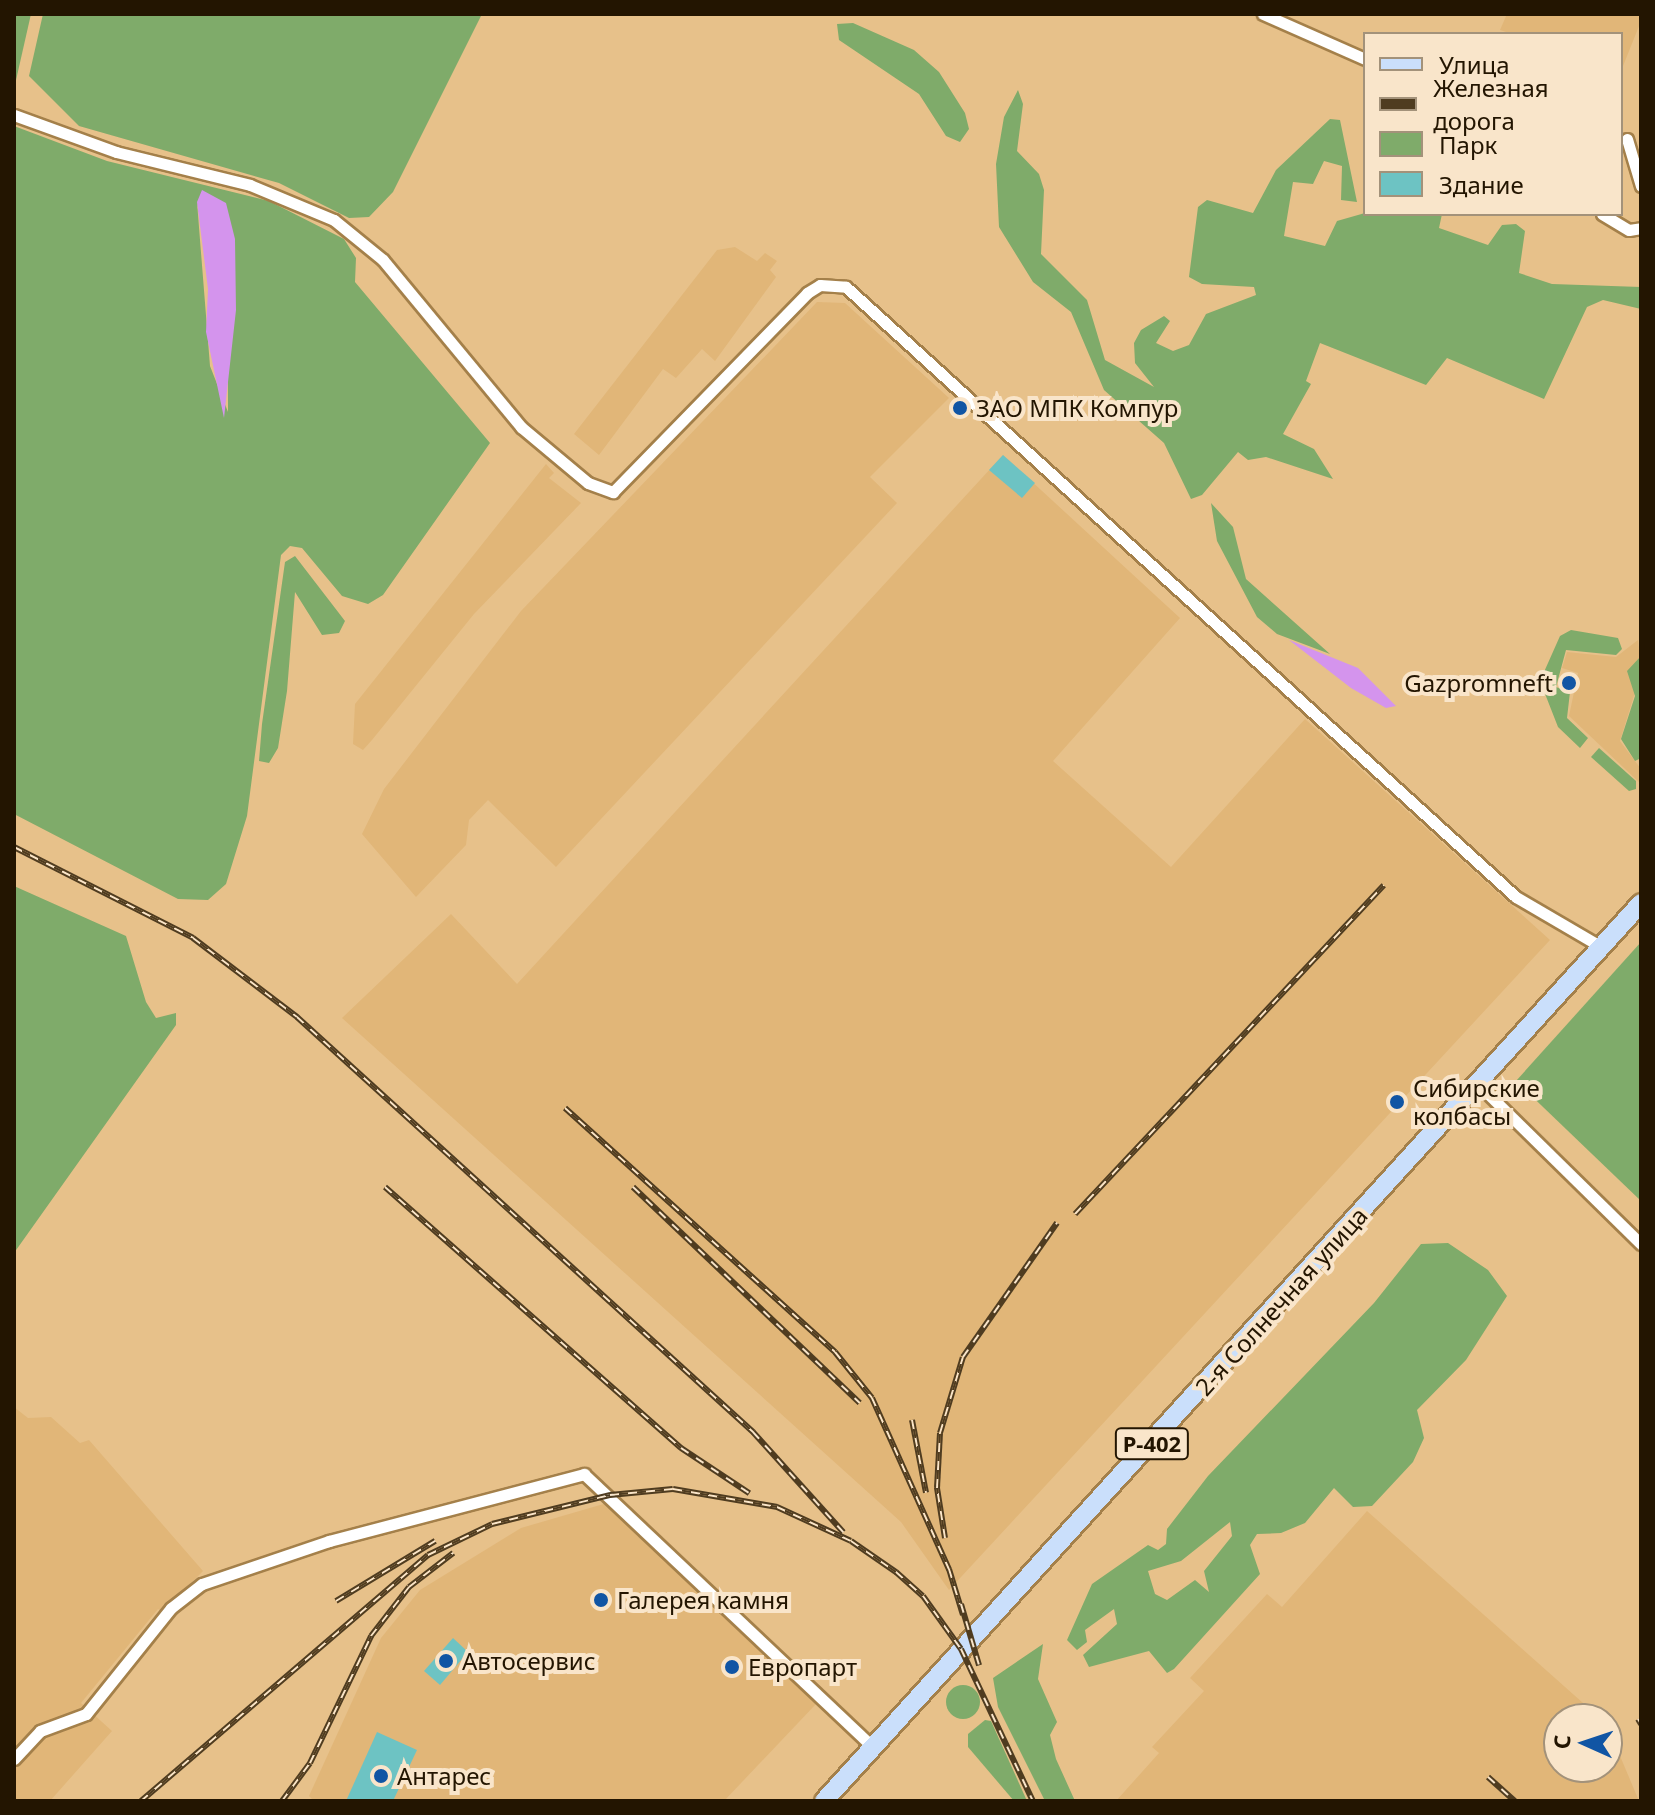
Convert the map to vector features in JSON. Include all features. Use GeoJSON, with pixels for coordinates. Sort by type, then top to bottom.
{"type":"FeatureCollection","features":[{"type":"Feature","properties":{"kind":"main road","name":"2-я Солнечная улица"},"geometry":{"type":"LineString","coordinates":[[824,1801],[1640,904]]}},
{"type":"Feature","properties":{"kind":"street"},"geometry":{"type":"LineString","coordinates":[[1263,14],[1363,58]]}},
{"type":"Feature","properties":{"kind":"street"},"geometry":{"type":"LineString","coordinates":[[14,115],[116,152],[250,185],[334,220],[383,260],[521,427],[588,483],[613,492],[807,293],[820,285],[846,287],[1516,897],[1600,946]]}},
{"type":"Feature","properties":{"kind":"street"},"geometry":{"type":"LineString","coordinates":[[1624,138],[1641,144]]}},
{"type":"Feature","properties":{"kind":"street"},"geometry":{"type":"LineString","coordinates":[[1624,138],[1641,186]]}},
{"type":"Feature","properties":{"kind":"street"},"geometry":{"type":"LineString","coordinates":[[1605,216],[1629,230],[1641,228]]}},
{"type":"Feature","properties":{"kind":"street"},"geometry":{"type":"LineString","coordinates":[[1478,1084],[1641,1244]]}},
{"type":"Feature","properties":{"kind":"street"},"geometry":{"type":"LineString","coordinates":[[14,1759],[40,1731],[86,1714],[171,1608],[202,1584],[329,1541],[584,1474],[872,1746]]}},
{"type":"Feature","properties":{"kind":"shaded area"},"geometry":{"type":"Polygon","coordinates":[[[1507,14],[1641,14],[1623,66],[1623,32],[1500,30],[1507,14]]]}},
{"type":"Feature","properties":{"kind":"shaded area"},"geometry":{"type":"Polygon","coordinates":[[[202,190],[226,203],[235,239],[236,310],[224,418],[206,332],[208,289],[197,202],[202,190]]]}},
{"type":"Feature","properties":{"kind":"shaded area"},"geometry":{"type":"Polygon","coordinates":[[[735,247],[757,261],[765,253],[777,261],[770,270],[776,277],[715,361],[702,349],[676,378],[663,369],[599,455],[574,434],[717,250],[735,247]]]}},
{"type":"Feature","properties":{"kind":"shaded area"},"geometry":{"type":"Polygon","coordinates":[[[817,302],[845,303],[949,398],[870,477],[897,503],[556,867],[488,800],[469,820],[466,845],[416,897],[362,834],[384,789],[521,611],[817,302]]]}},
{"type":"Feature","properties":{"kind":"shaded area"},"geometry":{"type":"Polygon","coordinates":[[[1003,455],[1180,618],[1053,761],[1171,867],[1305,719],[1550,940],[949,1590],[901,1522],[342,1018],[451,914],[517,984],[1003,455]]]}},
{"type":"Feature","properties":{"kind":"shaded area"},"geometry":{"type":"Polygon","coordinates":[[[546,464],[554,473],[549,478],[581,503],[474,614],[363,750],[353,744],[355,704],[546,464]]]}},
{"type":"Feature","properties":{"kind":"shaded area"},"geometry":{"type":"Polygon","coordinates":[[[1289,640],[1358,668],[1396,706],[1386,708],[1351,688],[1289,640]]]}},
{"type":"Feature","properties":{"kind":"shaded area"},"geometry":{"type":"Polygon","coordinates":[[[1638,640],[1641,673],[1620,741],[1641,769],[1641,784],[1569,716],[1578,673],[1562,668],[1567,652],[1616,657],[1638,640]]]}},
{"type":"Feature","properties":{"kind":"shaded area"},"geometry":{"type":"Polygon","coordinates":[[[14,1407],[28,1418],[51,1417],[80,1443],[89,1440],[203,1571],[163,1612],[158,1609],[81,1703],[112,1731],[50,1801],[14,1801],[14,1407]]]}},
{"type":"Feature","properties":{"kind":"shaded area"},"geometry":{"type":"Polygon","coordinates":[[[607,1503],[816,1704],[724,1801],[314,1801],[309,1796],[381,1638],[420,1590],[521,1528],[607,1503]]]}},
{"type":"Feature","properties":{"kind":"shaded area"},"geometry":{"type":"Polygon","coordinates":[[[1367,1511],[1583,1703],[1543,1703],[1543,1783],[1623,1783],[1623,1763],[1639,1801],[1116,1801],[1159,1753],[1152,1747],[1204,1691],[1190,1678],[1267,1594],[1282,1607],[1367,1511]]]}},
{"type":"Feature","properties":{"kind":"green space"},"geometry":{"type":"Polygon","coordinates":[[[14,14],[31,14],[14,89],[14,14]]]}},
{"type":"Feature","properties":{"kind":"green space"},"geometry":{"type":"Polygon","coordinates":[[[43,14],[482,14],[393,192],[369,217],[349,218],[279,183],[79,126],[29,76],[43,14]]]}},
{"type":"Feature","properties":{"kind":"green space"},"geometry":{"type":"Polygon","coordinates":[[[853,23],[914,50],[939,72],[965,113],[969,129],[960,142],[946,136],[919,94],[839,40],[837,24],[853,23]]]}},
{"type":"Feature","properties":{"kind":"green space"},"geometry":{"type":"Polygon","coordinates":[[[1018,90],[1023,104],[1017,151],[1039,174],[1044,190],[1041,254],[1087,300],[1105,360],[1154,387],[1135,363],[1134,343],[1141,330],[1164,316],[1170,321],[1156,343],[1173,351],[1189,345],[1206,314],[1256,295],[1254,287],[1202,284],[1189,277],[1198,207],[1207,200],[1253,213],[1276,170],[1330,119],[1340,120],[1357,202],[1341,200],[1342,166],[1324,161],[1313,184],[1293,182],[1284,236],[1325,246],[1337,221],[1363,214],[1363,216],[1442,216],[1439,228],[1488,245],[1502,225],[1516,224],[1525,231],[1519,273],[1552,284],[1641,287],[1641,309],[1603,300],[1587,307],[1544,399],[1447,358],[1426,385],[1320,343],[1306,381],[1311,384],[1283,434],[1314,449],[1333,479],[1266,457],[1248,460],[1238,452],[1202,495],[1191,499],[1164,443],[1104,390],[1071,312],[1033,282],[999,227],[996,164],[1004,117],[1018,90]]]}},
{"type":"Feature","properties":{"kind":"green space"},"geometry":{"type":"Polygon","coordinates":[[[14,126],[107,161],[269,201],[344,239],[356,258],[355,282],[490,443],[383,595],[368,604],[342,596],[302,548],[290,546],[281,555],[247,816],[226,884],[208,900],[178,899],[14,814],[14,126]],[[197,202],[210,366],[228,412],[228,369],[197,202]]]}},
{"type":"Feature","properties":{"kind":"green space"},"geometry":{"type":"Polygon","coordinates":[[[1211,503],[1233,527],[1246,579],[1330,654],[1277,634],[1257,617],[1217,541],[1211,503]]]}},
{"type":"Feature","properties":{"kind":"green space"},"geometry":{"type":"Polygon","coordinates":[[[295,556],[345,621],[339,633],[322,635],[295,592],[287,691],[278,748],[269,763],[259,761],[262,724],[285,562],[295,556]]]}},
{"type":"Feature","properties":{"kind":"green space"},"geometry":{"type":"Polygon","coordinates":[[[1571,630],[1618,638],[1622,649],[1616,655],[1566,650],[1556,687],[1570,692],[1567,718],[1588,738],[1580,748],[1558,727],[1540,681],[1560,636],[1571,630]]]}},
{"type":"Feature","properties":{"kind":"green space"},"geometry":{"type":"Polygon","coordinates":[[[1641,656],[1641,758],[1635,761],[1621,739],[1635,696],[1627,671],[1641,656]]]}},
{"type":"Feature","properties":{"kind":"green space"},"geometry":{"type":"Polygon","coordinates":[[[1599,748],[1636,781],[1636,789],[1629,791],[1591,757],[1599,748]]]}},
{"type":"Feature","properties":{"kind":"green space"},"geometry":{"type":"Polygon","coordinates":[[[14,886],[126,936],[146,1002],[156,1018],[176,1013],[176,1025],[14,1253],[14,886]]]}},
{"type":"Feature","properties":{"kind":"green space"},"geometry":{"type":"Polygon","coordinates":[[[1641,942],[1641,1201],[1516,1081],[1641,942]]]}},
{"type":"Feature","properties":{"kind":"green space"},"geometry":{"type":"Polygon","coordinates":[[[1448,1243],[1488,1270],[1507,1296],[1466,1360],[1417,1410],[1424,1438],[1413,1462],[1372,1506],[1353,1507],[1334,1488],[1305,1523],[1281,1533],[1257,1534],[1250,1545],[1260,1574],[1174,1669],[1167,1673],[1149,1651],[1089,1667],[1083,1655],[1117,1624],[1114,1609],[1085,1630],[1087,1642],[1077,1650],[1067,1640],[1092,1584],[1148,1545],[1158,1550],[1166,1544],[1167,1529],[1208,1476],[1374,1303],[1421,1244],[1448,1243]],[[1230,1522],[1181,1561],[1148,1571],[1155,1594],[1167,1600],[1195,1580],[1209,1592],[1204,1571],[1232,1536],[1230,1522]]]}},
{"type":"Feature","properties":{"kind":"green space"},"geometry":{"type":"Polygon","coordinates":[[[1043,1644],[1038,1679],[1057,1722],[1050,1735],[1056,1759],[1075,1801],[1045,1801],[998,1707],[993,1678],[1043,1644]]]}},
{"type":"Feature","properties":{"kind":"green space"},"geometry":{"type":"Polygon","coordinates":[[[963,1685],[975,1690],[980,1702],[975,1714],[963,1719],[951,1714],[946,1702],[951,1690],[963,1685]]]}},
{"type":"Feature","properties":{"kind":"green space"},"geometry":{"type":"Polygon","coordinates":[[[985,1720],[991,1721],[1027,1801],[1014,1801],[968,1747],[968,1734],[985,1720]]]}},
{"type":"Feature","properties":{"kind":"building"},"geometry":{"type":"Polygon","coordinates":[[[1003,455],[1035,483],[1022,498],[989,470],[1003,455]]]}},
{"type":"Feature","properties":{"kind":"building","name":"Автосервис"},"geometry":{"type":"Polygon","coordinates":[[[453,1638],[468,1652],[440,1685],[424,1671],[453,1638]]]}},
{"type":"Feature","properties":{"kind":"building","name":"Антарес"},"geometry":{"type":"Polygon","coordinates":[[[377,1732],[417,1750],[393,1801],[346,1801],[377,1732]]]}},
{"type":"Feature","properties":{"kind":"railway"},"geometry":{"type":"LineString","coordinates":[[14,847],[193,938],[297,1017],[753,1432],[843,1532]]}},
{"type":"Feature","properties":{"kind":"railway"},"geometry":{"type":"LineString","coordinates":[[1075,1214],[1384,885]]}},
{"type":"Feature","properties":{"kind":"railway"},"geometry":{"type":"LineString","coordinates":[[565,1108],[835,1352],[872,1398],[949,1569],[963,1615]]}},
{"type":"Feature","properties":{"kind":"railway"},"geometry":{"type":"LineString","coordinates":[[385,1187],[681,1448],[749,1493]]}},
{"type":"Feature","properties":{"kind":"railway"},"geometry":{"type":"LineString","coordinates":[[633,1187],[860,1403]]}},
{"type":"Feature","properties":{"kind":"railway"},"geometry":{"type":"LineString","coordinates":[[945,1538],[937,1488],[940,1433],[963,1357],[1057,1223]]}},
{"type":"Feature","properties":{"kind":"railway"},"geometry":{"type":"LineString","coordinates":[[912,1420],[926,1493]]}},
{"type":"Feature","properties":{"kind":"railway"},"geometry":{"type":"LineString","coordinates":[[141,1801],[428,1555],[492,1524],[610,1495],[673,1489],[777,1507],[851,1541],[896,1572],[923,1596],[961,1649],[1033,1801]]}},
{"type":"Feature","properties":{"kind":"railway"},"geometry":{"type":"LineString","coordinates":[[336,1601],[435,1541]]}},
{"type":"Feature","properties":{"kind":"railway"},"geometry":{"type":"LineString","coordinates":[[282,1801],[310,1763],[371,1636],[409,1587],[453,1553]]}},
{"type":"Feature","properties":{"kind":"railway"},"geometry":{"type":"LineString","coordinates":[[961,1604],[979,1665]]}},
{"type":"Feature","properties":{"kind":"railway"},"geometry":{"type":"LineString","coordinates":[[1638,1719],[1641,1724]]}},
{"type":"Feature","properties":{"kind":"railway"},"geometry":{"type":"LineString","coordinates":[[1488,1777],[1515,1801]]}},
{"type":"Feature","properties":{"kind":"place","name":"ЗАО МПК Компур"},"geometry":{"type":"Point","coordinates":[960,408]}},
{"type":"Feature","properties":{"kind":"place","name":"Gazpromneft"},"geometry":{"type":"Point","coordinates":[1569,683]}},
{"type":"Feature","properties":{"kind":"place","name":"Сибирские колбасы"},"geometry":{"type":"Point","coordinates":[1397,1102]}},
{"type":"Feature","properties":{"kind":"place","name":"Галерея камня"},"geometry":{"type":"Point","coordinates":[601,1600]}},
{"type":"Feature","properties":{"kind":"place","name":"Автосервис"},"geometry":{"type":"Point","coordinates":[446,1661]}},
{"type":"Feature","properties":{"kind":"place","name":"Европарт"},"geometry":{"type":"Point","coordinates":[732,1667]}},
{"type":"Feature","properties":{"kind":"place","name":"Антарес"},"geometry":{"type":"Point","coordinates":[381,1776]}}]}
